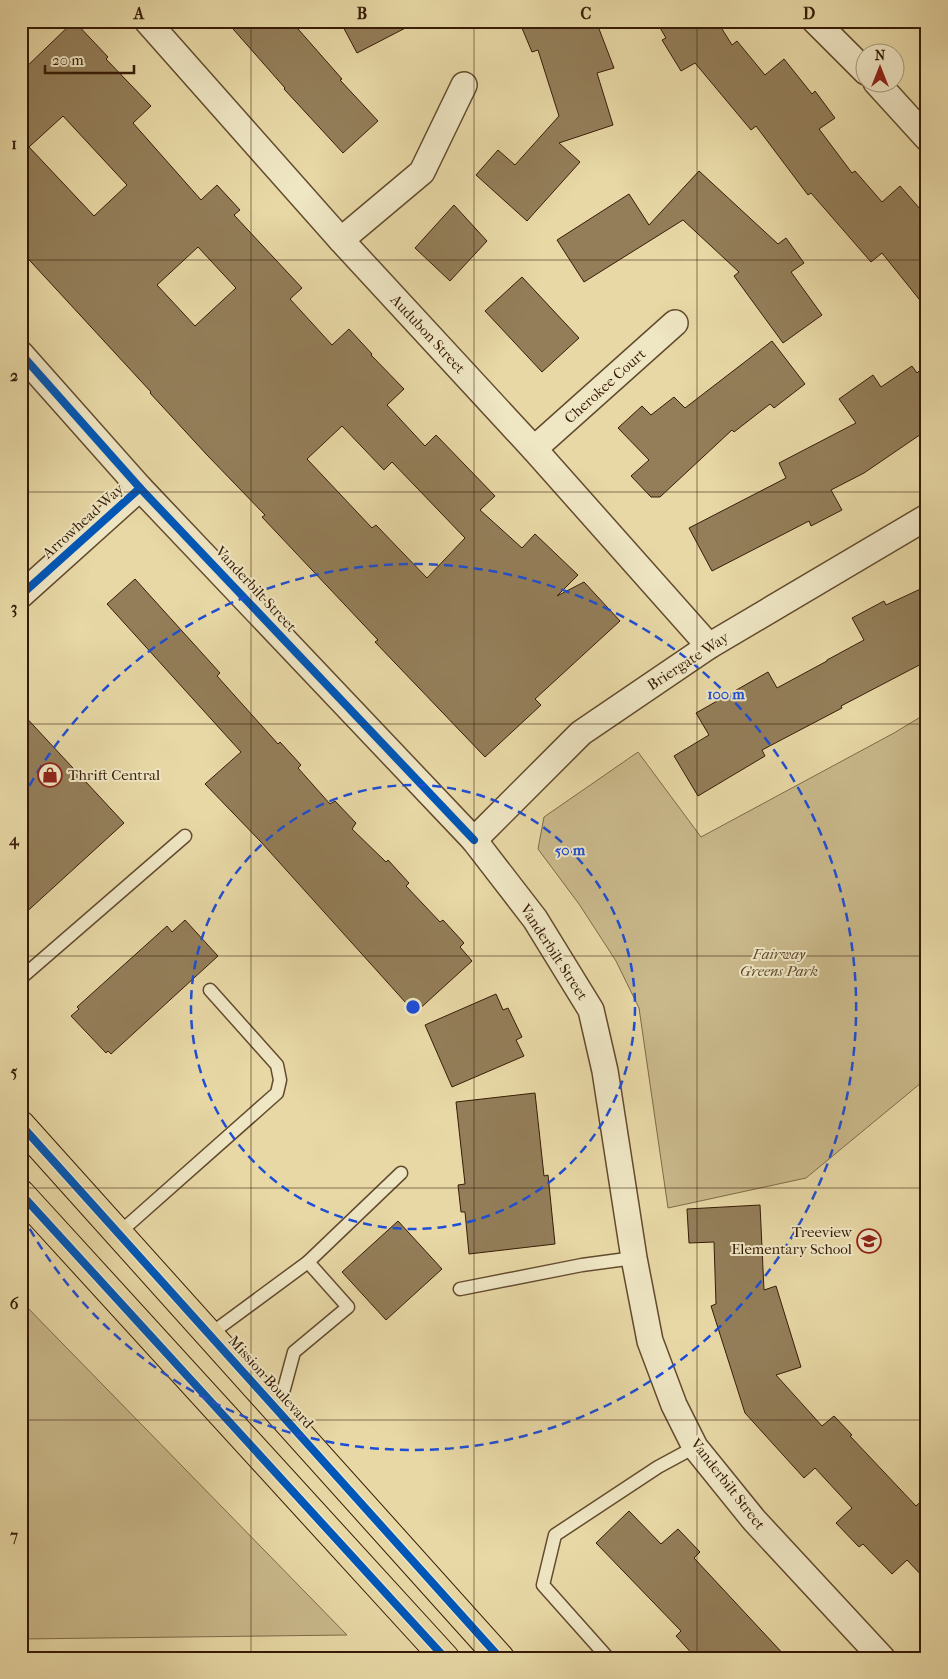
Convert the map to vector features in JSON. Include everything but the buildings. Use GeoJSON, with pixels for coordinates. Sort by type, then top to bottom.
{"type":"FeatureCollection","features":[{"type":"Feature","properties":{"kind":"main road","name":"Mission Boulevard"},"geometry":{"type":"LineString","coordinates":[[21,1125],[500,1658]]}},
{"type":"Feature","properties":{"kind":"main road"},"geometry":{"type":"LineString","coordinates":[[21,1194],[445,1658]]}},
{"type":"Feature","properties":{"kind":"street","name":"Audubon Street"},"geometry":{"type":"LineString","coordinates":[[147,21],[340,240],[534,449],[709,646]]}},
{"type":"Feature","properties":{"kind":"street"},"geometry":{"type":"LineString","coordinates":[[815,21],[856,62]]}},
{"type":"Feature","properties":{"kind":"street"},"geometry":{"type":"LineString","coordinates":[[340,240],[422,172],[464,85]]}},
{"type":"Feature","properties":{"kind":"street"},"geometry":{"type":"LineString","coordinates":[[885,92],[927,138]]}},
{"type":"Feature","properties":{"kind":"street","name":"Cherokee Court"},"geometry":{"type":"LineString","coordinates":[[534,449],[675,323]]}},
{"type":"Feature","properties":{"kind":"street","name":"Vanderbilt Street"},"geometry":{"type":"LineString","coordinates":[[21,354],[140,488],[474,840],[535,919],[591,1010],[605,1071],[634,1258],[650,1341],[674,1405],[695,1447],[754,1520],[882,1658]]}},
{"type":"Feature","properties":{"kind":"street","name":"Arrowhead Way"},"geometry":{"type":"LineString","coordinates":[[21,595],[140,488]]}},
{"type":"Feature","properties":{"kind":"street","name":"Briergate Way"},"geometry":{"type":"LineString","coordinates":[[474,840],[581,733],[709,646],[927,517]]}},
{"type":"Feature","properties":{"kind":"lane"},"geometry":{"type":"LineString","coordinates":[[21,978],[185,836]]}},
{"type":"Feature","properties":{"kind":"lane"},"geometry":{"type":"LineString","coordinates":[[119,1233],[277,1094],[280,1080],[277,1065],[210,990]]}},
{"type":"Feature","properties":{"kind":"lane"},"geometry":{"type":"LineString","coordinates":[[209,1335],[308,1262],[401,1173]]}},
{"type":"Feature","properties":{"kind":"lane"},"geometry":{"type":"LineString","coordinates":[[460,1289],[582,1265],[634,1258]]}},
{"type":"Feature","properties":{"kind":"lane"},"geometry":{"type":"LineString","coordinates":[[278,1411],[294,1352],[348,1307],[308,1262]]}},
{"type":"Feature","properties":{"kind":"lane"},"geometry":{"type":"LineString","coordinates":[[608,1658],[543,1585],[555,1535],[658,1467],[695,1447]]}},
{"type":"Feature","properties":{"kind":"green space","name":"Fairway Greens Park"},"geometry":{"type":"Polygon","coordinates":[[[927,713],[927,1078],[806,1178],[668,1208],[639,1008],[616,961],[579,904],[538,849],[544,817],[638,752],[701,837],[894,733],[927,713]]]}},
{"type":"Feature","properties":{"kind":"green space"},"geometry":{"type":"Polygon","coordinates":[[[21,1301],[347,1635],[21,1639],[21,1301]]]}},
{"type":"Feature","properties":{"kind":"cycle path"},"geometry":{"type":"LineString","coordinates":[[21,354],[140,488],[474,840]]}},
{"type":"Feature","properties":{"kind":"cycle path"},"geometry":{"type":"LineString","coordinates":[[21,595],[140,488]]}},
{"type":"Feature","properties":{"kind":"cycle path"},"geometry":{"type":"LineString","coordinates":[[21,1125],[500,1658]]}},
{"type":"Feature","properties":{"kind":"cycle path"},"geometry":{"type":"LineString","coordinates":[[21,1194],[445,1658]]}},
{"type":"Feature","properties":{"kind":"place","name":"Thrift Central"},"geometry":{"type":"Point","coordinates":[50,775]}},
{"type":"Feature","properties":{"kind":"place","name":"Treeview Elementary School"},"geometry":{"type":"Point","coordinates":[869,1241]}}]}
